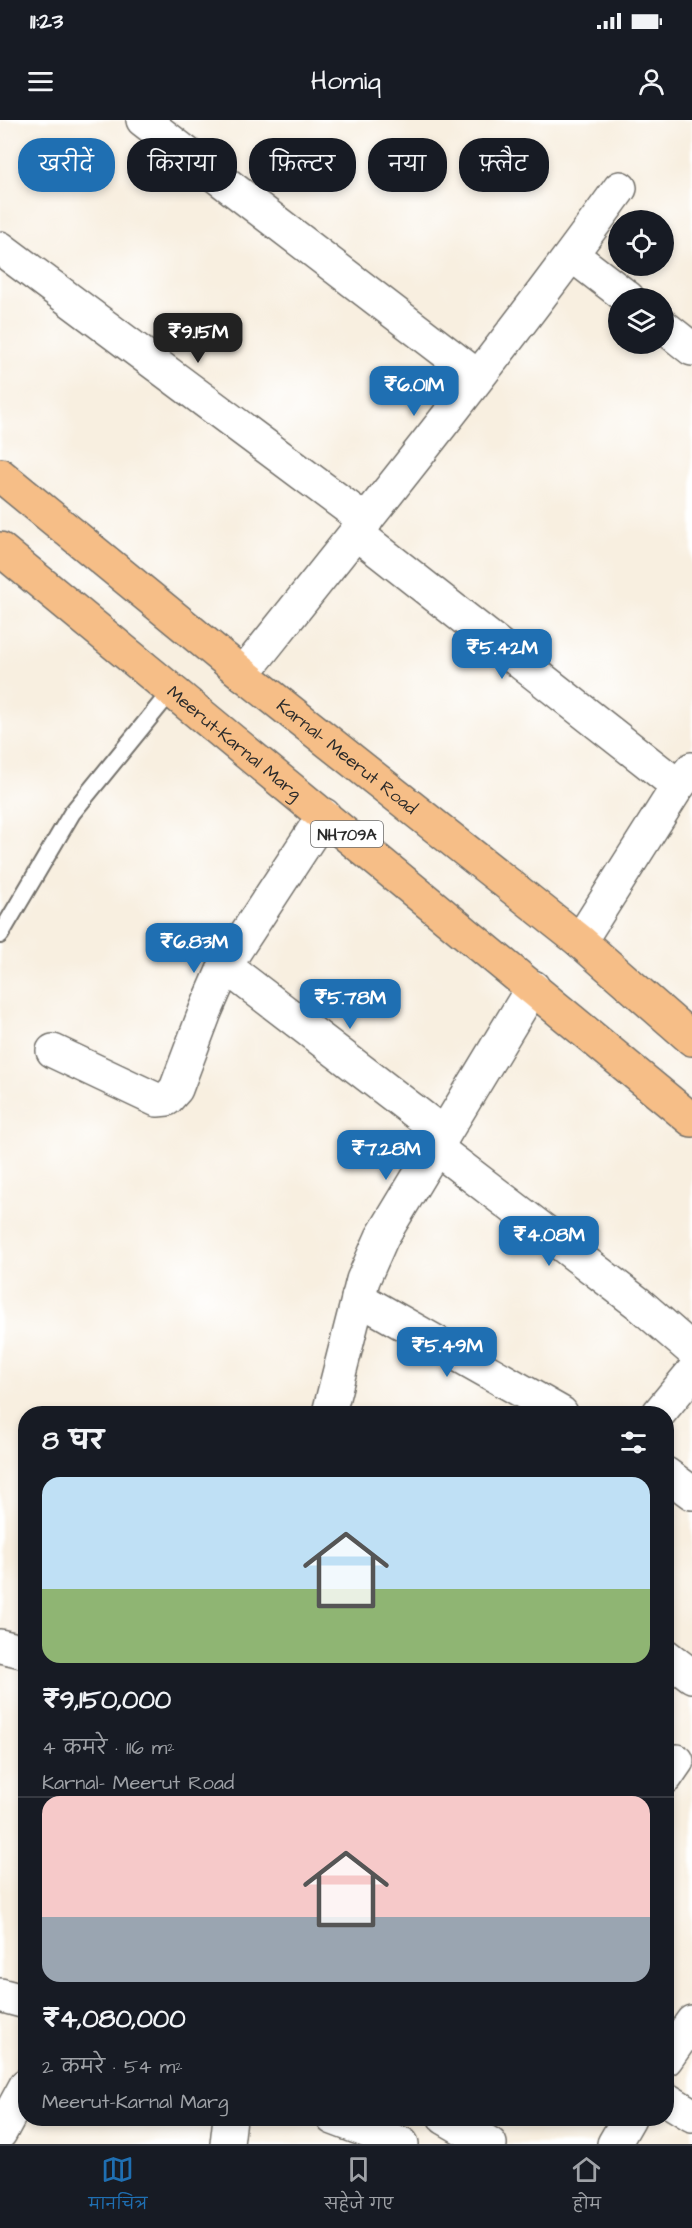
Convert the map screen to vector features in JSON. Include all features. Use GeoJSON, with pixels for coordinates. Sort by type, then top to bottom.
{"type":"FeatureCollection","features":[{"type":"Feature","properties":{"kind":"highway","name":"Karnal- Meerut Road"},"geometry":{"type":"LineString","coordinates":[[0,475],[243,674],[580,941],[692,1039]]}},
{"type":"Feature","properties":{"kind":"highway","name":"Meerut-Karnal Marg"},"geometry":{"type":"LineString","coordinates":[[0,549],[533,987],[688,1110]]}},
{"type":"Feature","properties":{"kind":"street"},"geometry":{"type":"LineString","coordinates":[[143,120],[477,376]]}},
{"type":"Feature","properties":{"kind":"street"},"geometry":{"type":"LineString","coordinates":[[243,674],[361,527],[572,255],[620,188]]}},
{"type":"Feature","properties":{"kind":"street"},"geometry":{"type":"LineString","coordinates":[[0,248],[685,778],[580,941]]}},
{"type":"Feature","properties":{"kind":"street"},"geometry":{"type":"LineString","coordinates":[[572,255],[615,288]]}},
{"type":"Feature","properties":{"kind":"street"},"geometry":{"type":"LineString","coordinates":[[674,335],[692,349]]}},
{"type":"Feature","properties":{"kind":"street"},"geometry":{"type":"LineString","coordinates":[[53,1051],[157,1100],[167,1099],[176,1089],[225,966],[324,815]]}},
{"type":"Feature","properties":{"kind":"street"},"geometry":{"type":"LineString","coordinates":[[225,966],[638,1303],[692,1350]]}},
{"type":"Feature","properties":{"kind":"street"},"geometry":{"type":"LineString","coordinates":[[331,1406],[363,1280],[382,1238],[533,987]]}},
{"type":"Feature","properties":{"kind":"street"},"geometry":{"type":"LineString","coordinates":[[358,1299],[549,1406]]}},
{"type":"Feature","properties":{"kind":"street"},"geometry":{"type":"LineString","coordinates":[[665,1406],[692,1373]]}},
{"type":"Feature","properties":{"kind":"street"},"geometry":{"type":"LineString","coordinates":[[674,1480],[692,1493]]}},
{"type":"Feature","properties":{"kind":"street"},"geometry":{"type":"LineString","coordinates":[[0,1646],[18,1650]]}},
{"type":"Feature","properties":{"kind":"street"},"geometry":{"type":"LineString","coordinates":[[674,1662],[692,1676]]}},
{"type":"Feature","properties":{"kind":"street"},"geometry":{"type":"LineString","coordinates":[[0,1995],[18,2000]]}},
{"type":"Feature","properties":{"kind":"street"},"geometry":{"type":"LineString","coordinates":[[674,2048],[692,2022]]}},
{"type":"Feature","properties":{"kind":"street"},"geometry":{"type":"LineString","coordinates":[[0,2133],[18,2100]]}},
{"type":"Feature","properties":{"kind":"street"},"geometry":{"type":"LineString","coordinates":[[674,2104],[692,2115]]}},
{"type":"Feature","properties":{"kind":"street"},"geometry":{"type":"LineString","coordinates":[[227,2144],[229,2126]]}},
{"type":"Feature","properties":{"kind":"street"},"geometry":{"type":"LineString","coordinates":[[354,2126],[402,2144]]}},
{"type":"Feature","properties":{"kind":"street"},"geometry":{"type":"LineString","coordinates":[[420,2144],[432,2126]]}},
{"type":"Feature","properties":{"kind":"street"},"geometry":{"type":"LineString","coordinates":[[459,2126],[490,2144]]}},
{"type":"Feature","properties":{"kind":"street"},"geometry":{"type":"LineString","coordinates":[[614,2144],[624,2126]]}},
{"type":"Feature","properties":{"kind":"lane"},"geometry":{"type":"LineString","coordinates":[[0,935],[72,813],[172,690]]}}]}
